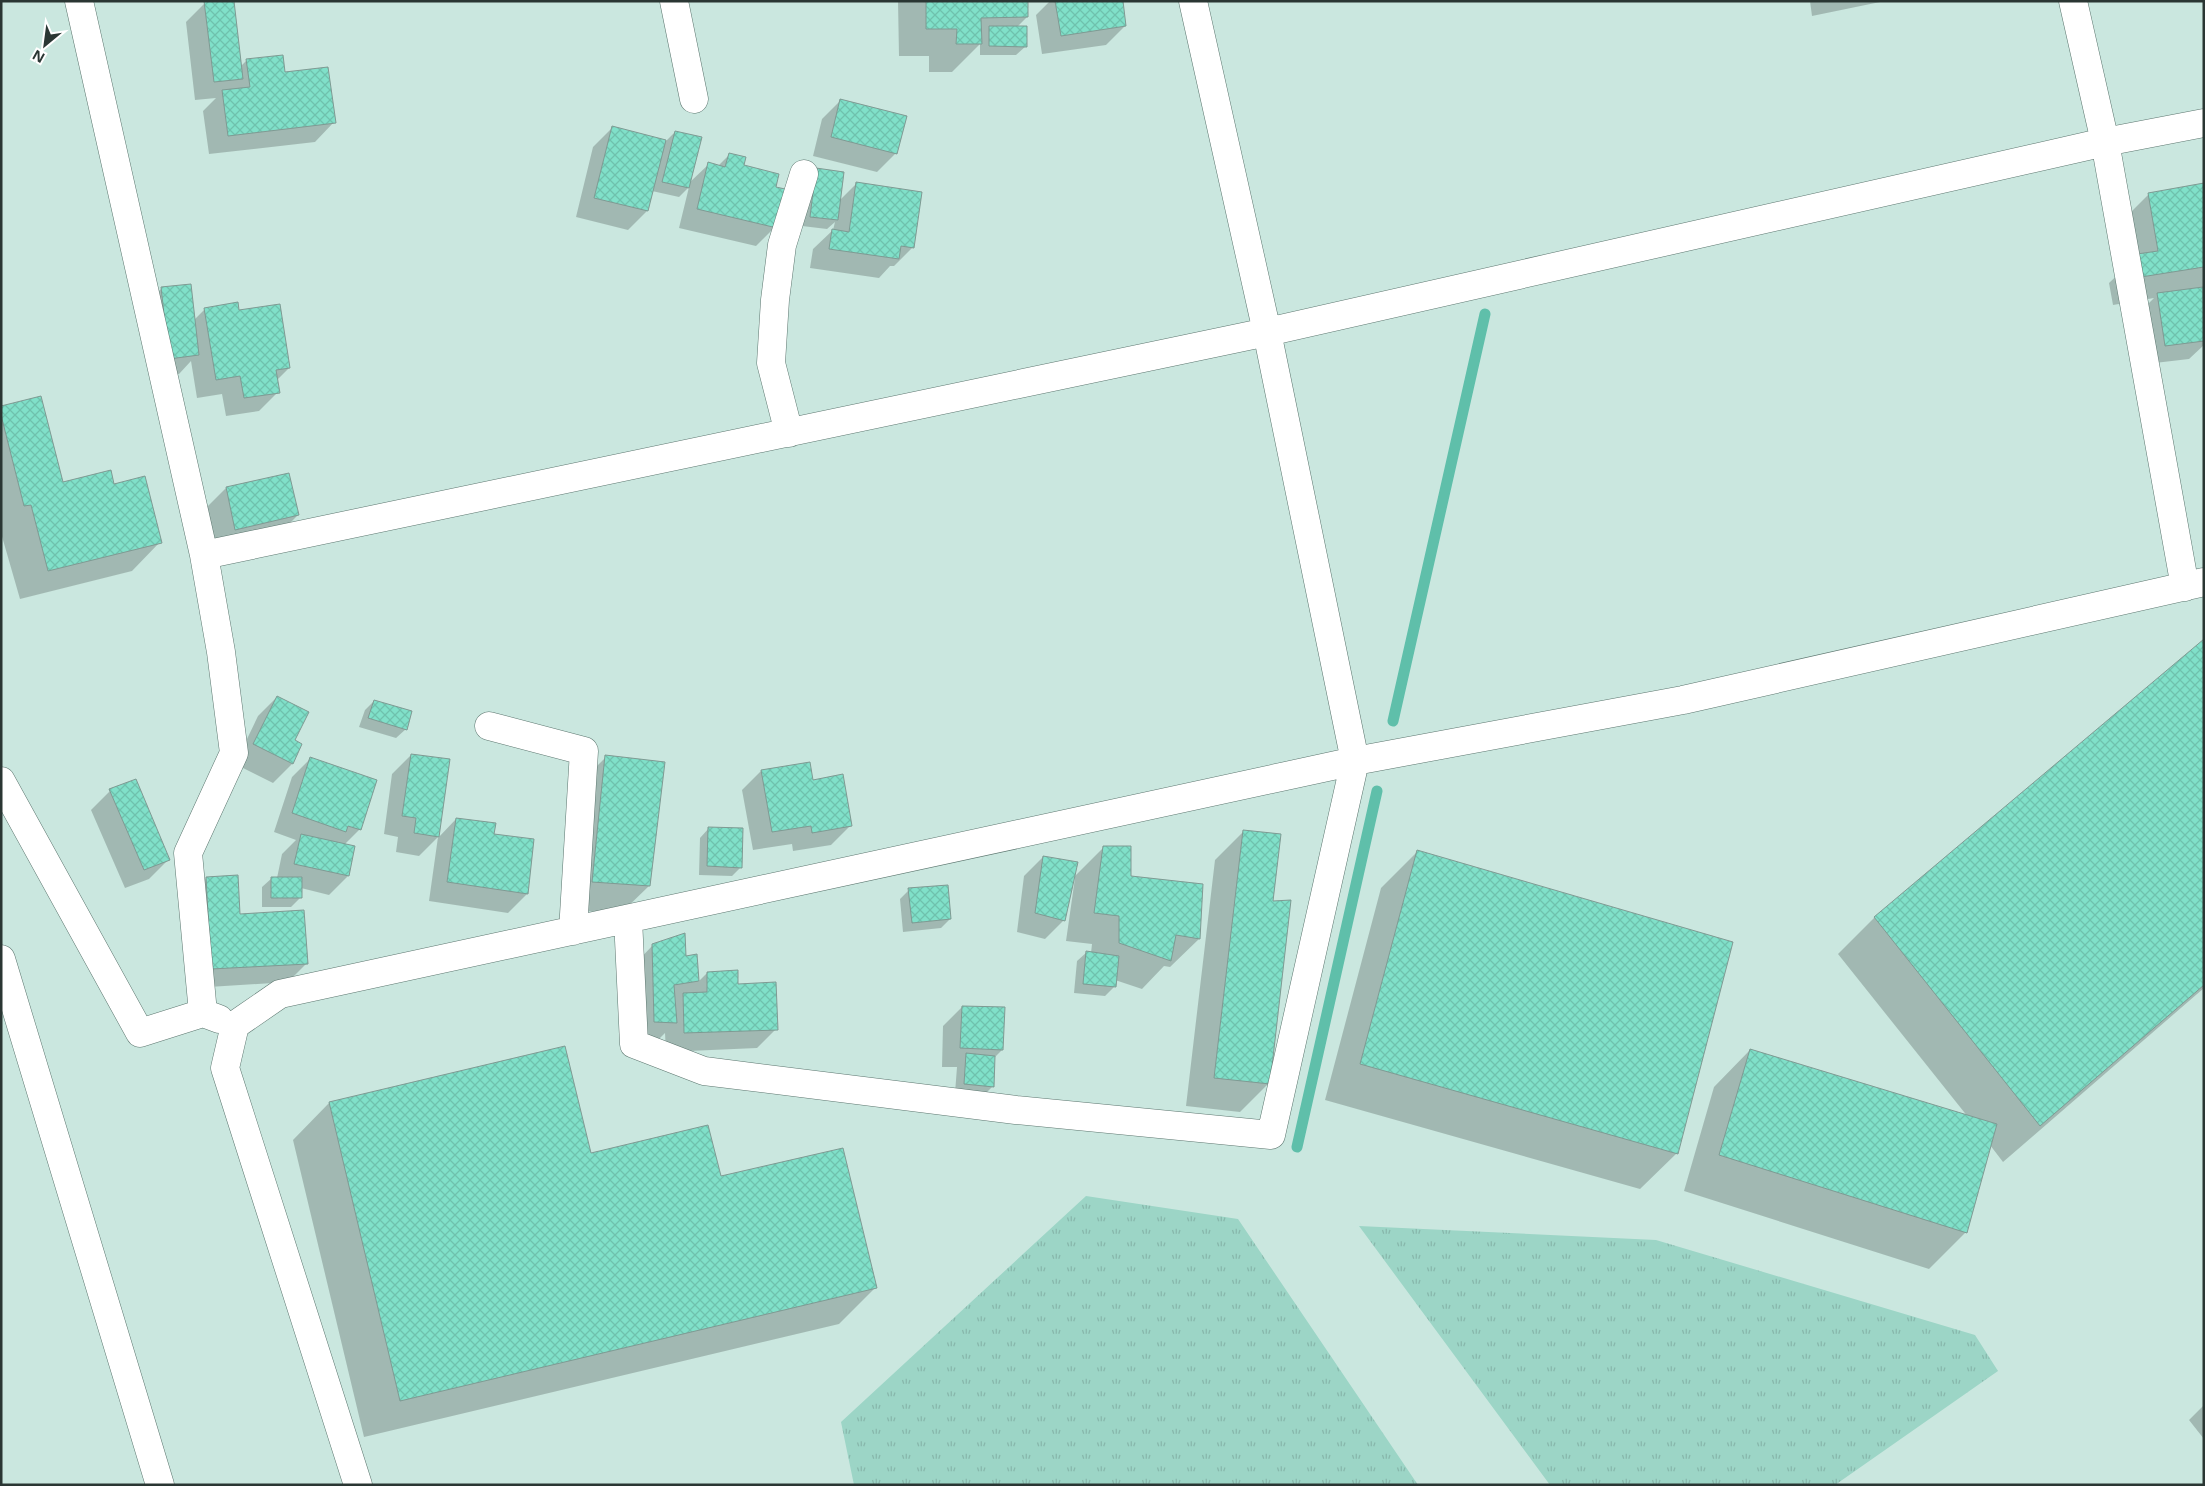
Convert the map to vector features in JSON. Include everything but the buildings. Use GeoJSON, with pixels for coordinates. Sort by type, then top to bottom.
{"type":"FeatureCollection","features":[{"type":"Feature","properties":{"kind":"street"},"geometry":{"type":"LineString","coordinates":[[79,1],[204,555],[221,652],[234,752],[188,853],[203,1013]]}},
{"type":"Feature","properties":{"kind":"street"},"geometry":{"type":"LineString","coordinates":[[674,1],[694,99]]}},
{"type":"Feature","properties":{"kind":"street"},"geometry":{"type":"LineString","coordinates":[[628,918],[634,1044],[704,1071],[1016,1110],[1271,1135],[1355,761],[1267,332],[1193,1]]}},
{"type":"Feature","properties":{"kind":"street"},"geometry":{"type":"LineString","coordinates":[[358,1485],[226,1068],[235,1025],[280,994],[1355,761],[1683,700],[2194,584],[2106,142],[2073,1]]}},
{"type":"Feature","properties":{"kind":"street"},"geometry":{"type":"LineString","coordinates":[[204,555],[1267,332],[2106,142],[2204,122]]}},
{"type":"Feature","properties":{"kind":"street"},"geometry":{"type":"LineString","coordinates":[[789,432],[771,363],[775,300],[782,245],[804,174]]}},
{"type":"Feature","properties":{"kind":"street"},"geometry":{"type":"LineString","coordinates":[[489,726],[584,751],[573,931]]}},
{"type":"Feature","properties":{"kind":"street"},"geometry":{"type":"LineString","coordinates":[[1,781],[140,1033],[203,1013],[235,1025]]}},
{"type":"Feature","properties":{"kind":"street"},"geometry":{"type":"LineString","coordinates":[[1,959],[160,1485]]}},
{"type":"Feature","properties":{"kind":"green space"},"geometry":{"type":"Polygon","coordinates":[[[1086,1196],[1238,1219],[1418,1485],[854,1485],[841,1422],[1086,1196]]]}},
{"type":"Feature","properties":{"kind":"green space"},"geometry":{"type":"Polygon","coordinates":[[[1359,1226],[1656,1240],[1975,1335],[1998,1371],[1835,1485],[1550,1485],[1359,1226]]]}},
{"type":"Feature","properties":{"kind":"waterway"},"geometry":{"type":"LineString","coordinates":[[1393,721],[1485,314]]}},
{"type":"Feature","properties":{"kind":"waterway"},"geometry":{"type":"LineString","coordinates":[[1297,1147],[1377,791]]}}]}
